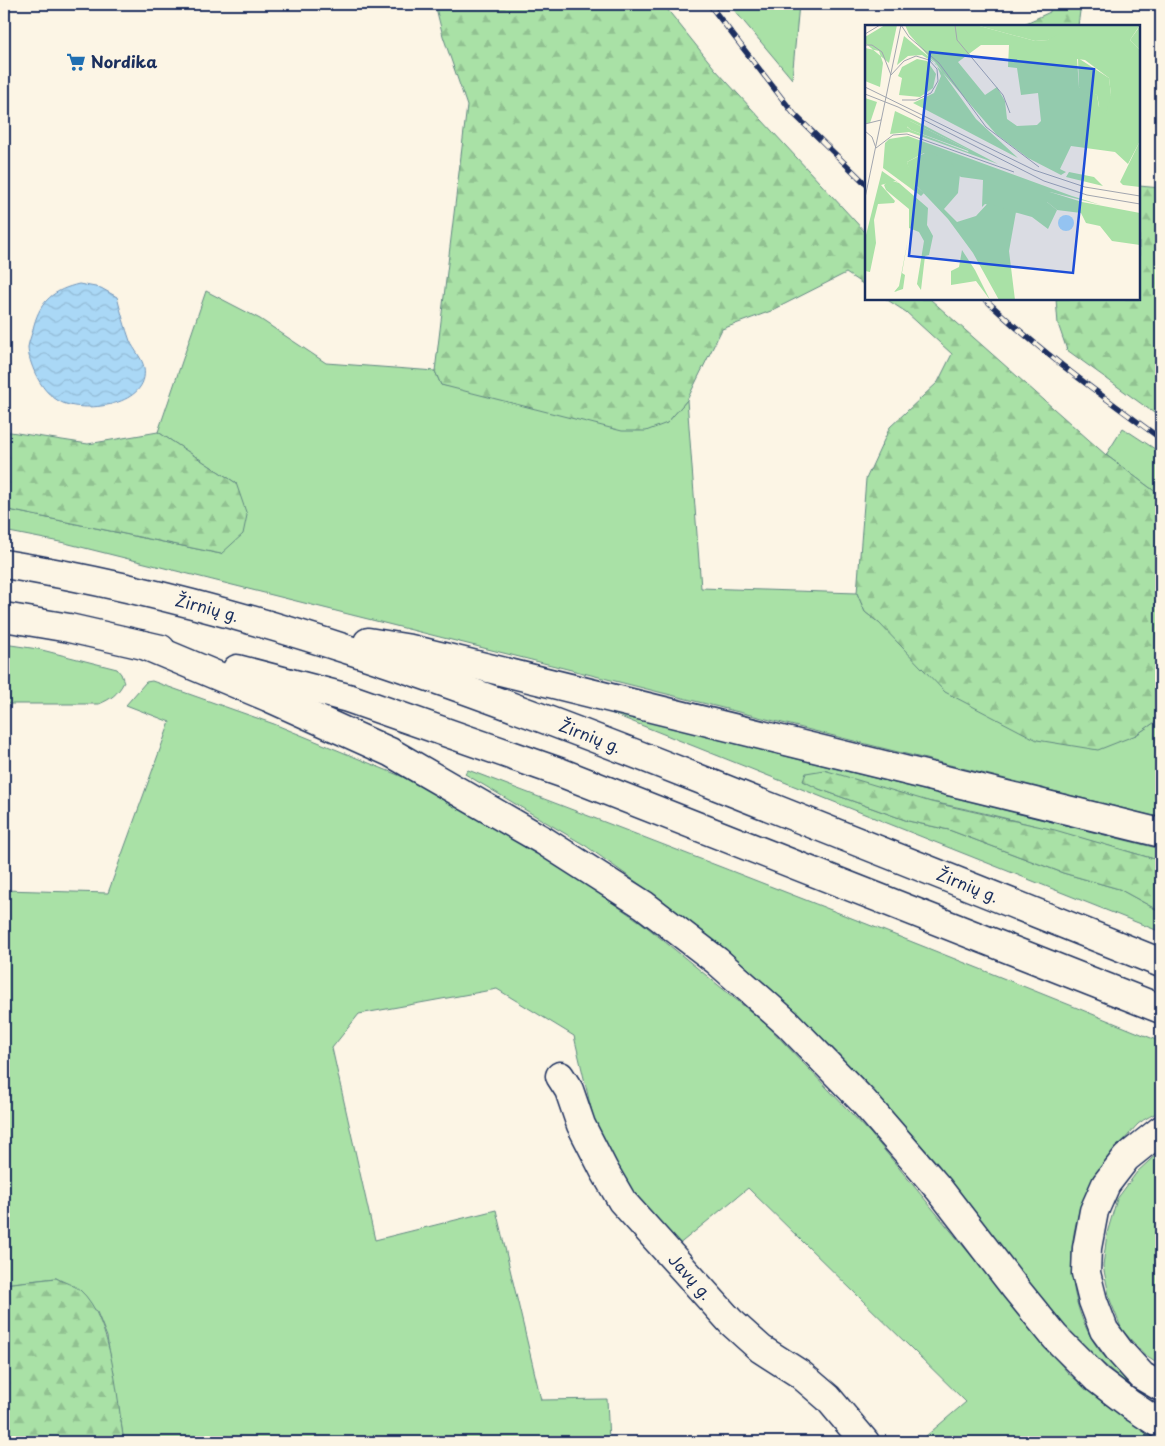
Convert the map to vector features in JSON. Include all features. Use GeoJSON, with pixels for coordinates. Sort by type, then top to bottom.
{"type":"FeatureCollection","features":[{"type":"Feature","properties":{"kind":"main road","name":"Žirnių g."},"geometry":{"type":"LineString","coordinates":[[4,564],[48,571],[143,592],[270,625],[398,666],[598,739],[1161,963]]}},
{"type":"Feature","properties":{"kind":"main road"},"geometry":{"type":"LineString","coordinates":[[4,617],[69,628],[144,645],[348,698],[562,772],[1161,1009]]}},
{"type":"Feature","properties":{"kind":"main road"},"geometry":{"type":"LineString","coordinates":[[270,625],[411,649],[1161,833]]}},
{"type":"Feature","properties":{"kind":"main road"},"geometry":{"type":"LineString","coordinates":[[144,645],[268,697],[390,752],[544,841],[644,905],[703,950],[787,1022],[863,1101],[939,1189],[1016,1289],[1056,1337],[1097,1379],[1161,1425]]}},
{"type":"Feature","properties":{"kind":"main road","name":"Javų g."},"geometry":{"type":"LineString","coordinates":[[560,1076],[569,1090],[585,1132],[622,1201],[731,1322],[761,1349],[800,1374],[828,1398],[865,1442]]}},
{"type":"Feature","properties":{"kind":"main road"},"geometry":{"type":"LineString","coordinates":[[1161,1130],[1126,1158],[1106,1184],[1094,1211],[1087,1248],[1086,1272],[1093,1301],[1104,1330],[1121,1353],[1142,1376],[1161,1387]]}},
{"type":"Feature","properties":{"kind":"green space"},"geometry":{"type":"Polygon","coordinates":[[[435,4],[663,4],[715,69],[865,232],[865,285],[846,273],[771,311],[722,329],[687,400],[667,423],[646,431],[622,431],[441,385],[435,371],[467,106],[443,36],[435,4]]]}},
{"type":"Feature","properties":{"kind":"green space"},"geometry":{"type":"Polygon","coordinates":[[[729,4],[799,4],[792,79],[729,4]]]}},
{"type":"Feature","properties":{"kind":"green space"},"geometry":{"type":"Polygon","coordinates":[[[1050,4],[1081,4],[1078,25],[1024,25],[1050,12],[1050,4]]]}},
{"type":"Feature","properties":{"kind":"green space"},"geometry":{"type":"Polygon","coordinates":[[[1140,186],[1161,188],[1161,418],[1067,350],[1058,324],[1056,300],[1140,300],[1140,186]]]}},
{"type":"Feature","properties":{"kind":"green space"},"geometry":{"type":"Polygon","coordinates":[[[206,291],[260,319],[326,363],[435,371],[441,385],[667,423],[687,400],[701,588],[857,593],[865,612],[879,623],[1136,735],[1161,718],[1161,818],[65,543],[4,531],[4,509],[221,554],[236,483],[158,432],[206,291]]]}},
{"type":"Feature","properties":{"kind":"green space"},"geometry":{"type":"Polygon","coordinates":[[[888,300],[931,300],[1106,455],[1161,496],[1161,718],[1136,735],[1098,750],[1037,740],[945,692],[879,623],[865,612],[857,593],[866,479],[890,427],[938,382],[952,354],[906,312],[888,300]]]}},
{"type":"Feature","properties":{"kind":"green space"},"geometry":{"type":"Polygon","coordinates":[[[1123,428],[1161,453],[1161,496],[1106,455],[1123,428]]]}},
{"type":"Feature","properties":{"kind":"green space"},"geometry":{"type":"Polygon","coordinates":[[[4,431],[88,444],[158,432],[236,483],[247,515],[243,534],[221,554],[4,509],[4,431]]]}},
{"type":"Feature","properties":{"kind":"green space"},"geometry":{"type":"Polygon","coordinates":[[[4,644],[38,649],[117,669],[124,682],[114,696],[99,704],[4,704],[4,644]]]}},
{"type":"Feature","properties":{"kind":"green space"},"geometry":{"type":"Polygon","coordinates":[[[152,681],[274,724],[403,777],[526,844],[642,923],[766,1024],[871,1134],[1068,1373],[1101,1401],[1161,1442],[919,1442],[966,1402],[748,1188],[672,1250],[603,1159],[574,1036],[497,989],[359,1014],[332,1048],[375,1240],[496,1210],[541,1400],[607,1399],[609,1442],[124,1442],[107,1337],[97,1312],[79,1290],[56,1278],[4,1284],[4,890],[108,893],[170,722],[126,705],[146,682],[152,681]]]}},
{"type":"Feature","properties":{"kind":"green space"},"geometry":{"type":"Polygon","coordinates":[[[608,712],[1161,849],[1161,861],[990,814],[900,796],[803,780],[819,789],[908,821],[949,830],[1063,873],[1119,889],[1161,912],[1161,932],[608,712]]]}},
{"type":"Feature","properties":{"kind":"green space"},"geometry":{"type":"Polygon","coordinates":[[[468,770],[642,836],[1161,1042],[1161,1110],[1138,1124],[1107,1160],[1093,1180],[1079,1213],[1074,1232],[1072,1272],[1080,1311],[1087,1330],[1097,1347],[1118,1370],[1161,1400],[1161,1405],[1123,1380],[1086,1349],[1057,1318],[937,1163],[865,1081],[793,1008],[728,951],[663,901],[586,846],[465,774],[468,770]]]}},
{"type":"Feature","properties":{"kind":"green space"},"geometry":{"type":"Polygon","coordinates":[[[824,770],[931,802],[1055,830],[1161,861],[1161,912],[1119,889],[1063,873],[949,830],[908,821],[819,789],[803,781],[806,773],[824,770]]]}},
{"type":"Feature","properties":{"kind":"green space"},"geometry":{"type":"Polygon","coordinates":[[[1161,1150],[1161,1366],[1146,1356],[1122,1330],[1110,1300],[1103,1266],[1107,1233],[1117,1199],[1137,1172],[1161,1150]]]}},
{"type":"Feature","properties":{"kind":"green space"},"geometry":{"type":"Polygon","coordinates":[[[56,1278],[80,1290],[91,1303],[100,1320],[112,1361],[124,1442],[4,1442],[4,1284],[56,1278]]]}},
{"type":"Feature","properties":{"kind":"water"},"geometry":{"type":"Polygon","coordinates":[[[79,284],[101,288],[117,297],[130,341],[144,368],[143,381],[137,390],[127,398],[115,403],[87,407],[74,406],[58,401],[43,387],[30,361],[29,344],[40,309],[50,297],[62,289],[79,284]]]}},
{"type":"Feature","properties":{"kind":"railway"},"geometry":{"type":"LineString","coordinates":[[709,4],[794,114],[865,183]]}},
{"type":"Feature","properties":{"kind":"railway"},"geometry":{"type":"LineString","coordinates":[[986,300],[1049,355],[1161,439]]}},
{"type":"Feature","properties":{"kind":"place","name":"Nordika"},"geometry":{"type":"Point","coordinates":[76,62]}}]}
